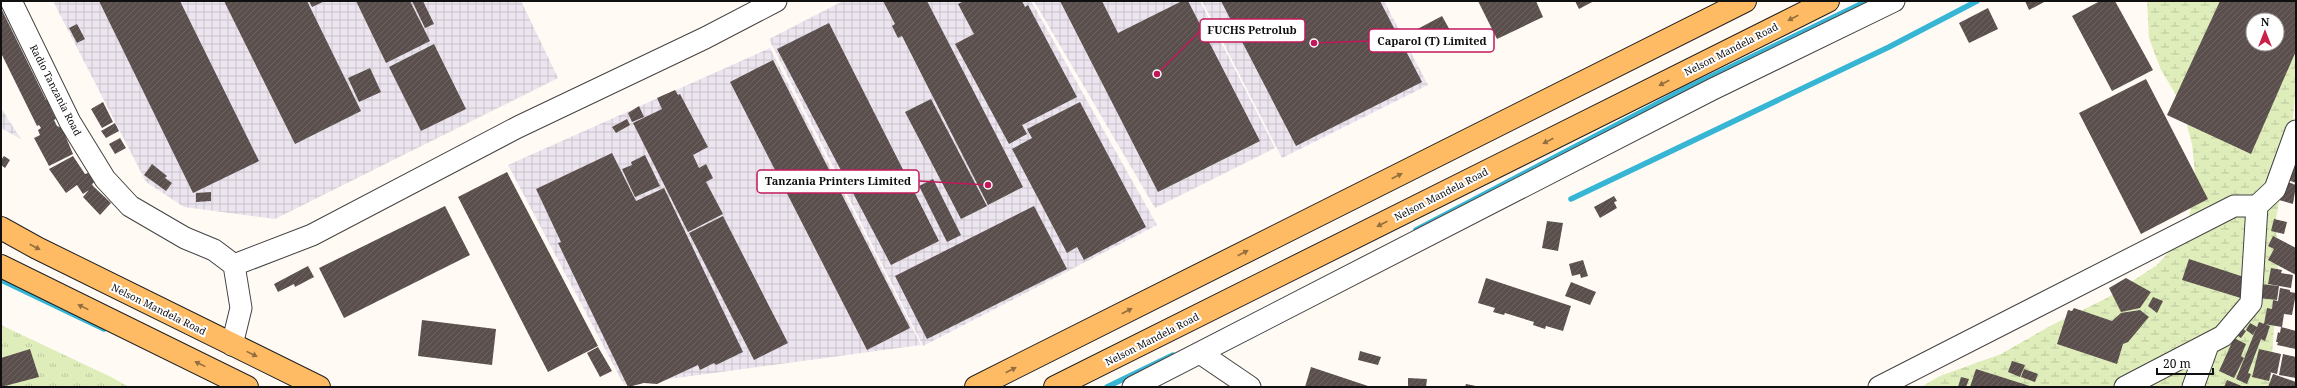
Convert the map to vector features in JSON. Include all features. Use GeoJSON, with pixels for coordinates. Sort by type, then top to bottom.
{"type":"FeatureCollection","features":[{"type":"Feature","properties":{"kind":"main road"},"geometry":{"type":"LineString","coordinates":[[976,387],[1745,1]]}},
{"type":"Feature","properties":{"kind":"main road","name":"Nelson Mandela Road"},"geometry":{"type":"LineString","coordinates":[[1055,387],[1828,1]]}},
{"type":"Feature","properties":{"kind":"main road","name":"Nelson Mandela Road"},"geometry":{"type":"LineString","coordinates":[[1,228],[232,345],[319,387]]}},
{"type":"Feature","properties":{"kind":"main road"},"geometry":{"type":"LineString","coordinates":[[1,266],[248,387]]}},
{"type":"Feature","properties":{"kind":"street","name":"Radio Tanzania Road"},"geometry":{"type":"LineString","coordinates":[[11,1],[70,122],[105,179],[130,206],[174,232],[214,250],[234,265]]}},
{"type":"Feature","properties":{"kind":"street"},"geometry":{"type":"LineString","coordinates":[[232,345],[241,308],[234,265],[312,235],[518,126],[705,38],[776,1]]}},
{"type":"Feature","properties":{"kind":"street"},"geometry":{"type":"LineString","coordinates":[[1133,387],[1711,90],[1894,1]]}},
{"type":"Feature","properties":{"kind":"street"},"geometry":{"type":"LineString","coordinates":[[2125,387],[2224,336],[2251,303],[2257,206],[2275,189],[2296,131]]}},
{"type":"Feature","properties":{"kind":"street"},"geometry":{"type":"LineString","coordinates":[[1880,387],[2234,206],[2257,206]]}},
{"type":"Feature","properties":{"kind":"street"},"geometry":{"type":"LineString","coordinates":[[2193,387],[2208,345]]}},
{"type":"Feature","properties":{"kind":"street"},"geometry":{"type":"LineString","coordinates":[[1200,353],[1250,387]]}},
{"type":"Feature","properties":{"kind":"shaded area"},"geometry":{"type":"Polygon","coordinates":[[[53,1],[521,1],[558,78],[275,219],[184,207],[146,182],[53,1]]]}},
{"type":"Feature","properties":{"kind":"shaded area"},"geometry":{"type":"Polygon","coordinates":[[[843,1],[1031,1],[1157,225],[923,346],[769,39],[843,1]]]}},
{"type":"Feature","properties":{"kind":"shaded area"},"geometry":{"type":"Polygon","coordinates":[[[1034,1],[1200,1],[1275,148],[1155,208],[1034,1]]]}},
{"type":"Feature","properties":{"kind":"shaded area"},"geometry":{"type":"Polygon","coordinates":[[[1202,1],[1384,1],[1428,85],[1282,158],[1202,1]]]}},
{"type":"Feature","properties":{"kind":"shaded area"},"geometry":{"type":"Polygon","coordinates":[[[770,48],[921,345],[624,385],[508,165],[770,48]]]}},
{"type":"Feature","properties":{"kind":"shaded area"},"geometry":{"type":"Polygon","coordinates":[[[1,108],[19,136],[21,139],[1,128],[1,108]]]}},
{"type":"Feature","properties":{"kind":"green space"},"geometry":{"type":"Polygon","coordinates":[[[2147,1],[2296,1],[2296,82],[2291,142],[2276,218],[2278,268],[2270,387],[1921,387],[1940,376],[2001,354],[2052,325],[2107,298],[2157,265],[2168,253],[2188,222],[2196,183],[2192,144],[2181,103],[2161,70],[2149,38],[2147,1]]]}},
{"type":"Feature","properties":{"kind":"green space"},"geometry":{"type":"Polygon","coordinates":[[[1,325],[111,377],[129,387],[1,387],[1,325]]]}},
{"type":"Feature","properties":{"kind":"building"},"geometry":{"type":"Polygon","coordinates":[[[99,1],[180,1],[259,161],[193,193],[99,1]]]}},
{"type":"Feature","properties":{"kind":"building"},"geometry":{"type":"Polygon","coordinates":[[[224,1],[307,1],[361,111],[295,144],[224,1]]]}},
{"type":"Feature","properties":{"kind":"building"},"geometry":{"type":"Polygon","coordinates":[[[309,1],[325,1],[312,7],[309,1]]]}},
{"type":"Feature","properties":{"kind":"building"},"geometry":{"type":"Polygon","coordinates":[[[356,1],[410,1],[430,41],[386,63],[356,1]]]}},
{"type":"Feature","properties":{"kind":"building"},"geometry":{"type":"Polygon","coordinates":[[[412,1],[423,1],[434,24],[425,28],[412,1]]]}},
{"type":"Feature","properties":{"kind":"building"},"geometry":{"type":"Polygon","coordinates":[[[883,1],[927,1],[1023,187],[988,205],[902,36],[898,38],[892,26],[895,24],[883,1]]]}},
{"type":"Feature","properties":{"kind":"building"},"geometry":{"type":"Polygon","coordinates":[[[964,1],[1022,1],[1025,7],[1028,5],[1077,97],[1022,125],[1027,134],[1009,144],[955,44],[974,34],[958,4],[964,1]]]}},
{"type":"Feature","properties":{"kind":"building"},"geometry":{"type":"Polygon","coordinates":[[[1060,1],[1102,1],[1118,33],[1182,1],[1188,1],[1260,141],[1158,192],[1060,1]]]}},
{"type":"Feature","properties":{"kind":"building"},"geometry":{"type":"Polygon","coordinates":[[[1221,1],[1380,1],[1422,82],[1296,146],[1221,1]]]}},
{"type":"Feature","properties":{"kind":"building"},"geometry":{"type":"Polygon","coordinates":[[[1478,1],[1536,1],[1543,17],[1497,39],[1478,1]]]}},
{"type":"Feature","properties":{"kind":"building"},"geometry":{"type":"Polygon","coordinates":[[[1575,1],[1594,1],[1579,9],[1575,1]]]}},
{"type":"Feature","properties":{"kind":"building"},"geometry":{"type":"Polygon","coordinates":[[[2025,1],[2046,1],[2029,10],[2025,1]]]}},
{"type":"Feature","properties":{"kind":"building"},"geometry":{"type":"Polygon","coordinates":[[[2100,1],[2115,1],[2153,70],[2112,91],[2072,16],[2100,1]]]}},
{"type":"Feature","properties":{"kind":"building"},"geometry":{"type":"Polygon","coordinates":[[[2220,1],[2296,1],[2296,51],[2251,154],[2167,115],[2220,1]]]}},
{"type":"Feature","properties":{"kind":"building"},"geometry":{"type":"Polygon","coordinates":[[[1,8],[46,100],[49,99],[53,106],[50,107],[56,119],[54,120],[57,126],[62,128],[73,154],[49,166],[34,138],[40,135],[38,130],[41,128],[39,125],[37,126],[1,53],[1,8]]]}},
{"type":"Feature","properties":{"kind":"building"},"geometry":{"type":"Polygon","coordinates":[[[1988,8],[1998,29],[1969,43],[1959,23],[1988,8]]]}},
{"type":"Feature","properties":{"kind":"building"},"geometry":{"type":"Polygon","coordinates":[[[1442,16],[1451,32],[1419,49],[1410,33],[1442,16]]]}},
{"type":"Feature","properties":{"kind":"building"},"geometry":{"type":"Polygon","coordinates":[[[829,23],[939,241],[891,265],[777,49],[829,23]]]}},
{"type":"Feature","properties":{"kind":"building"},"geometry":{"type":"Polygon","coordinates":[[[77,24],[85,39],[77,43],[69,28],[77,24]]]}},
{"type":"Feature","properties":{"kind":"building"},"geometry":{"type":"Polygon","coordinates":[[[434,44],[466,109],[421,131],[389,67],[434,44]]]}},
{"type":"Feature","properties":{"kind":"building"},"geometry":{"type":"Polygon","coordinates":[[[773,60],[910,328],[867,350],[730,82],[773,60]]]}},
{"type":"Feature","properties":{"kind":"building"},"geometry":{"type":"Polygon","coordinates":[[[370,68],[381,92],[359,102],[348,78],[370,68]]]}},
{"type":"Feature","properties":{"kind":"building"},"geometry":{"type":"Polygon","coordinates":[[[2146,79],[2208,199],[2141,234],[2079,113],[2146,79]]]}},
{"type":"Feature","properties":{"kind":"building"},"geometry":{"type":"Polygon","coordinates":[[[675,90],[678,95],[680,94],[708,147],[693,155],[699,168],[706,164],[713,178],[706,182],[723,214],[688,232],[633,123],[662,109],[657,98],[675,90]]]}},
{"type":"Feature","properties":{"kind":"building"},"geometry":{"type":"Polygon","coordinates":[[[931,99],[987,206],[961,219],[905,112],[931,99]]]}},
{"type":"Feature","properties":{"kind":"building"},"geometry":{"type":"Polygon","coordinates":[[[103,102],[113,122],[102,128],[91,109],[103,102]]]}},
{"type":"Feature","properties":{"kind":"building"},"geometry":{"type":"Polygon","coordinates":[[[1080,102],[1146,227],[1084,260],[1077,247],[1067,253],[1012,149],[1032,138],[1027,129],[1080,102]]]}},
{"type":"Feature","properties":{"kind":"building"},"geometry":{"type":"Polygon","coordinates":[[[639,106],[644,117],[632,122],[628,113],[639,106]]]}},
{"type":"Feature","properties":{"kind":"building"},"geometry":{"type":"Polygon","coordinates":[[[627,119],[630,125],[616,133],[612,127],[627,119]]]}},
{"type":"Feature","properties":{"kind":"building"},"geometry":{"type":"Polygon","coordinates":[[[115,123],[119,131],[106,138],[101,131],[115,123]]]}},
{"type":"Feature","properties":{"kind":"building"},"geometry":{"type":"Polygon","coordinates":[[[120,138],[126,148],[115,154],[109,144],[120,138]]]}},
{"type":"Feature","properties":{"kind":"building"},"geometry":{"type":"Polygon","coordinates":[[[2296,147],[2296,183],[2285,179],[2296,147]]]}},
{"type":"Feature","properties":{"kind":"building"},"geometry":{"type":"Polygon","coordinates":[[[612,153],[636,201],[664,188],[743,352],[716,365],[714,363],[700,370],[698,365],[657,384],[644,383],[628,387],[558,243],[561,242],[536,189],[612,153]]]}},
{"type":"Feature","properties":{"kind":"building"},"geometry":{"type":"Polygon","coordinates":[[[645,155],[660,186],[635,197],[622,169],[632,165],[631,162],[645,155]]]}},
{"type":"Feature","properties":{"kind":"building"},"geometry":{"type":"Polygon","coordinates":[[[4,156],[10,160],[5,168],[1,165],[1,160],[4,156]]]}},
{"type":"Feature","properties":{"kind":"building"},"geometry":{"type":"Polygon","coordinates":[[[73,156],[85,174],[88,173],[95,182],[92,184],[93,186],[111,203],[100,215],[83,197],[89,190],[83,194],[77,185],[66,193],[49,169],[73,156]]]}},
{"type":"Feature","properties":{"kind":"building"},"geometry":{"type":"Polygon","coordinates":[[[152,164],[167,176],[165,178],[172,183],[166,191],[144,175],[152,164]]]}},
{"type":"Feature","properties":{"kind":"building"},"geometry":{"type":"Polygon","coordinates":[[[507,172],[598,346],[548,372],[458,197],[507,172]]]}},
{"type":"Feature","properties":{"kind":"building"},"geometry":{"type":"Polygon","coordinates":[[[933,179],[961,235],[947,242],[919,186],[933,179]]]}},
{"type":"Feature","properties":{"kind":"building"},"geometry":{"type":"Polygon","coordinates":[[[2288,182],[2296,185],[2293,204],[2279,200],[2282,191],[2285,192],[2288,182]]]}},
{"type":"Feature","properties":{"kind":"building"},"geometry":{"type":"Polygon","coordinates":[[[211,192],[211,201],[196,202],[196,193],[211,192]]]}},
{"type":"Feature","properties":{"kind":"building"},"geometry":{"type":"Polygon","coordinates":[[[1614,196],[1617,201],[1614,202],[1617,208],[1600,218],[1594,207],[1614,196]]]}},
{"type":"Feature","properties":{"kind":"building"},"geometry":{"type":"Polygon","coordinates":[[[445,206],[470,255],[344,318],[319,268],[445,206]]]}},
{"type":"Feature","properties":{"kind":"building"},"geometry":{"type":"Polygon","coordinates":[[[1034,206],[1067,269],[927,339],[895,276],[1034,206]]]}},
{"type":"Feature","properties":{"kind":"building"},"geometry":{"type":"Polygon","coordinates":[[[723,216],[788,343],[754,360],[689,233],[723,216]]]}},
{"type":"Feature","properties":{"kind":"building"},"geometry":{"type":"Polygon","coordinates":[[[2274,219],[2287,222],[2284,234],[2271,231],[2274,219]]]}},
{"type":"Feature","properties":{"kind":"building"},"geometry":{"type":"Polygon","coordinates":[[[1547,221],[1563,223],[1558,251],[1542,248],[1547,221]]]}},
{"type":"Feature","properties":{"kind":"building"},"geometry":{"type":"Polygon","coordinates":[[[2273,236],[2296,248],[2296,275],[2268,260],[2274,249],[2268,246],[2273,236]]]}},
{"type":"Feature","properties":{"kind":"building"},"geometry":{"type":"Polygon","coordinates":[[[2189,259],[2250,279],[2244,299],[2182,280],[2189,259]]]}},
{"type":"Feature","properties":{"kind":"building"},"geometry":{"type":"Polygon","coordinates":[[[1583,260],[1588,276],[1581,278],[1580,274],[1572,276],[1569,264],[1583,260]]]}},
{"type":"Feature","properties":{"kind":"building"},"geometry":{"type":"Polygon","coordinates":[[[308,266],[314,277],[295,287],[294,284],[278,292],[274,284],[308,266]]]}},
{"type":"Feature","properties":{"kind":"building"},"geometry":{"type":"Polygon","coordinates":[[[2271,268],[2282,270],[2281,273],[2293,275],[2291,288],[2268,284],[2271,268]]]}},
{"type":"Feature","properties":{"kind":"building"},"geometry":{"type":"Polygon","coordinates":[[[1486,278],[1571,306],[1563,331],[1546,326],[1545,329],[1533,325],[1534,322],[1505,313],[1504,315],[1493,312],[1495,308],[1478,303],[1486,278]]]}},
{"type":"Feature","properties":{"kind":"building"},"geometry":{"type":"Polygon","coordinates":[[[2126,278],[2151,292],[2140,308],[2121,312],[2109,288],[2126,278]]]}},
{"type":"Feature","properties":{"kind":"building"},"geometry":{"type":"Polygon","coordinates":[[[1571,282],[1596,292],[1590,305],[1565,296],[1571,282]]]}},
{"type":"Feature","properties":{"kind":"building"},"geometry":{"type":"Polygon","coordinates":[[[2260,284],[2279,286],[2277,300],[2259,298],[2260,284]]]}},
{"type":"Feature","properties":{"kind":"building"},"geometry":{"type":"Polygon","coordinates":[[[2280,288],[2296,293],[2292,315],[2284,314],[2282,327],[2264,324],[2267,308],[2272,309],[2273,300],[2278,301],[2280,288]]]}},
{"type":"Feature","properties":{"kind":"building"},"geometry":{"type":"Polygon","coordinates":[[[2153,297],[2163,301],[2157,313],[2148,306],[2153,297]]]}},
{"type":"Feature","properties":{"kind":"building"},"geometry":{"type":"Polygon","coordinates":[[[2074,308],[2112,321],[2121,313],[2140,310],[2149,317],[2128,342],[2123,344],[2117,364],[2057,344],[2068,310],[2072,311],[2074,308]]]}},
{"type":"Feature","properties":{"kind":"building"},"geometry":{"type":"Polygon","coordinates":[[[422,320],[496,329],[492,365],[418,356],[422,320]]]}},
{"type":"Feature","properties":{"kind":"building"},"geometry":{"type":"Polygon","coordinates":[[[2259,322],[2270,326],[2265,341],[2261,339],[2248,373],[2251,374],[2247,384],[2236,379],[2256,329],[2253,335],[2246,330],[2250,323],[2257,327],[2259,322]]]}},
{"type":"Feature","properties":{"kind":"building"},"geometry":{"type":"Polygon","coordinates":[[[2240,327],[2246,331],[2241,338],[2235,334],[2240,327]]]}},
{"type":"Feature","properties":{"kind":"building"},"geometry":{"type":"Polygon","coordinates":[[[2281,327],[2296,331],[2296,349],[2277,345],[2278,342],[2276,342],[2278,332],[2280,333],[2281,327]]]}},
{"type":"Feature","properties":{"kind":"building"},"geometry":{"type":"Polygon","coordinates":[[[2234,338],[2246,344],[2241,356],[2244,358],[2234,378],[2219,371],[2234,338]]]}},
{"type":"Feature","properties":{"kind":"building"},"geometry":{"type":"Polygon","coordinates":[[[598,347],[612,371],[600,377],[587,353],[598,347]]]}},
{"type":"Feature","properties":{"kind":"building"},"geometry":{"type":"Polygon","coordinates":[[[30,349],[39,377],[1,387],[1,358],[30,349]]]}},
{"type":"Feature","properties":{"kind":"building"},"geometry":{"type":"Polygon","coordinates":[[[2259,349],[2281,354],[2277,374],[2269,372],[2271,373],[2269,381],[2252,377],[2259,349]]]}},
{"type":"Feature","properties":{"kind":"building"},"geometry":{"type":"Polygon","coordinates":[[[1360,351],[1381,357],[1378,365],[1358,360],[1360,351]]]}},
{"type":"Feature","properties":{"kind":"building"},"geometry":{"type":"Polygon","coordinates":[[[2283,354],[2296,357],[2296,378],[2279,375],[2283,354]]]}},
{"type":"Feature","properties":{"kind":"building"},"geometry":{"type":"Polygon","coordinates":[[[2012,361],[2025,365],[2020,377],[2008,372],[2012,361]]]}},
{"type":"Feature","properties":{"kind":"building"},"geometry":{"type":"Polygon","coordinates":[[[1311,367],[1371,387],[1305,387],[1311,367]]]}},
{"type":"Feature","properties":{"kind":"building"},"geometry":{"type":"Polygon","coordinates":[[[1976,369],[2033,387],[1970,387],[1976,369]]]}},
{"type":"Feature","properties":{"kind":"building"},"geometry":{"type":"Polygon","coordinates":[[[2024,369],[2038,374],[2035,382],[2021,377],[2024,369]]]}},
{"type":"Feature","properties":{"kind":"building"},"geometry":{"type":"Polygon","coordinates":[[[2273,374],[2296,382],[2296,387],[2268,387],[2273,374]]]}},
{"type":"Feature","properties":{"kind":"building"},"geometry":{"type":"Polygon","coordinates":[[[1961,377],[1969,379],[1966,387],[1958,387],[1961,377]]]}},
{"type":"Feature","properties":{"kind":"building"},"geometry":{"type":"Polygon","coordinates":[[[1408,378],[1427,379],[1426,387],[1408,387],[1408,378]]]}},
{"type":"Feature","properties":{"kind":"building"},"geometry":{"type":"Polygon","coordinates":[[[2227,380],[2244,387],[2224,387],[2227,380]]]}},
{"type":"Feature","properties":{"kind":"building"},"geometry":{"type":"Polygon","coordinates":[[[1466,384],[1476,386],[1476,387],[1465,387],[1466,384]]]}},
{"type":"Feature","properties":{"kind":"waterway"},"geometry":{"type":"LineString","coordinates":[[1416,230],[1687,88],[1867,1]]}},
{"type":"Feature","properties":{"kind":"waterway"},"geometry":{"type":"LineString","coordinates":[[1571,199],[1889,47],[1977,1]]}},
{"type":"Feature","properties":{"kind":"waterway"},"geometry":{"type":"LineString","coordinates":[[1,280],[104,329]]}},
{"type":"Feature","properties":{"kind":"waterway"},"geometry":{"type":"LineString","coordinates":[[1107,387],[1173,355]]}},
{"type":"Feature","properties":{"kind":"place","name":"Caparol (T) Limited"},"geometry":{"type":"Point","coordinates":[1314,43]}},
{"type":"Feature","properties":{"kind":"place","name":"FUCHS Petrolub"},"geometry":{"type":"Point","coordinates":[1157,74]}},
{"type":"Feature","properties":{"kind":"place","name":"Tanzania Printers Limited"},"geometry":{"type":"Point","coordinates":[988,185]}}]}
